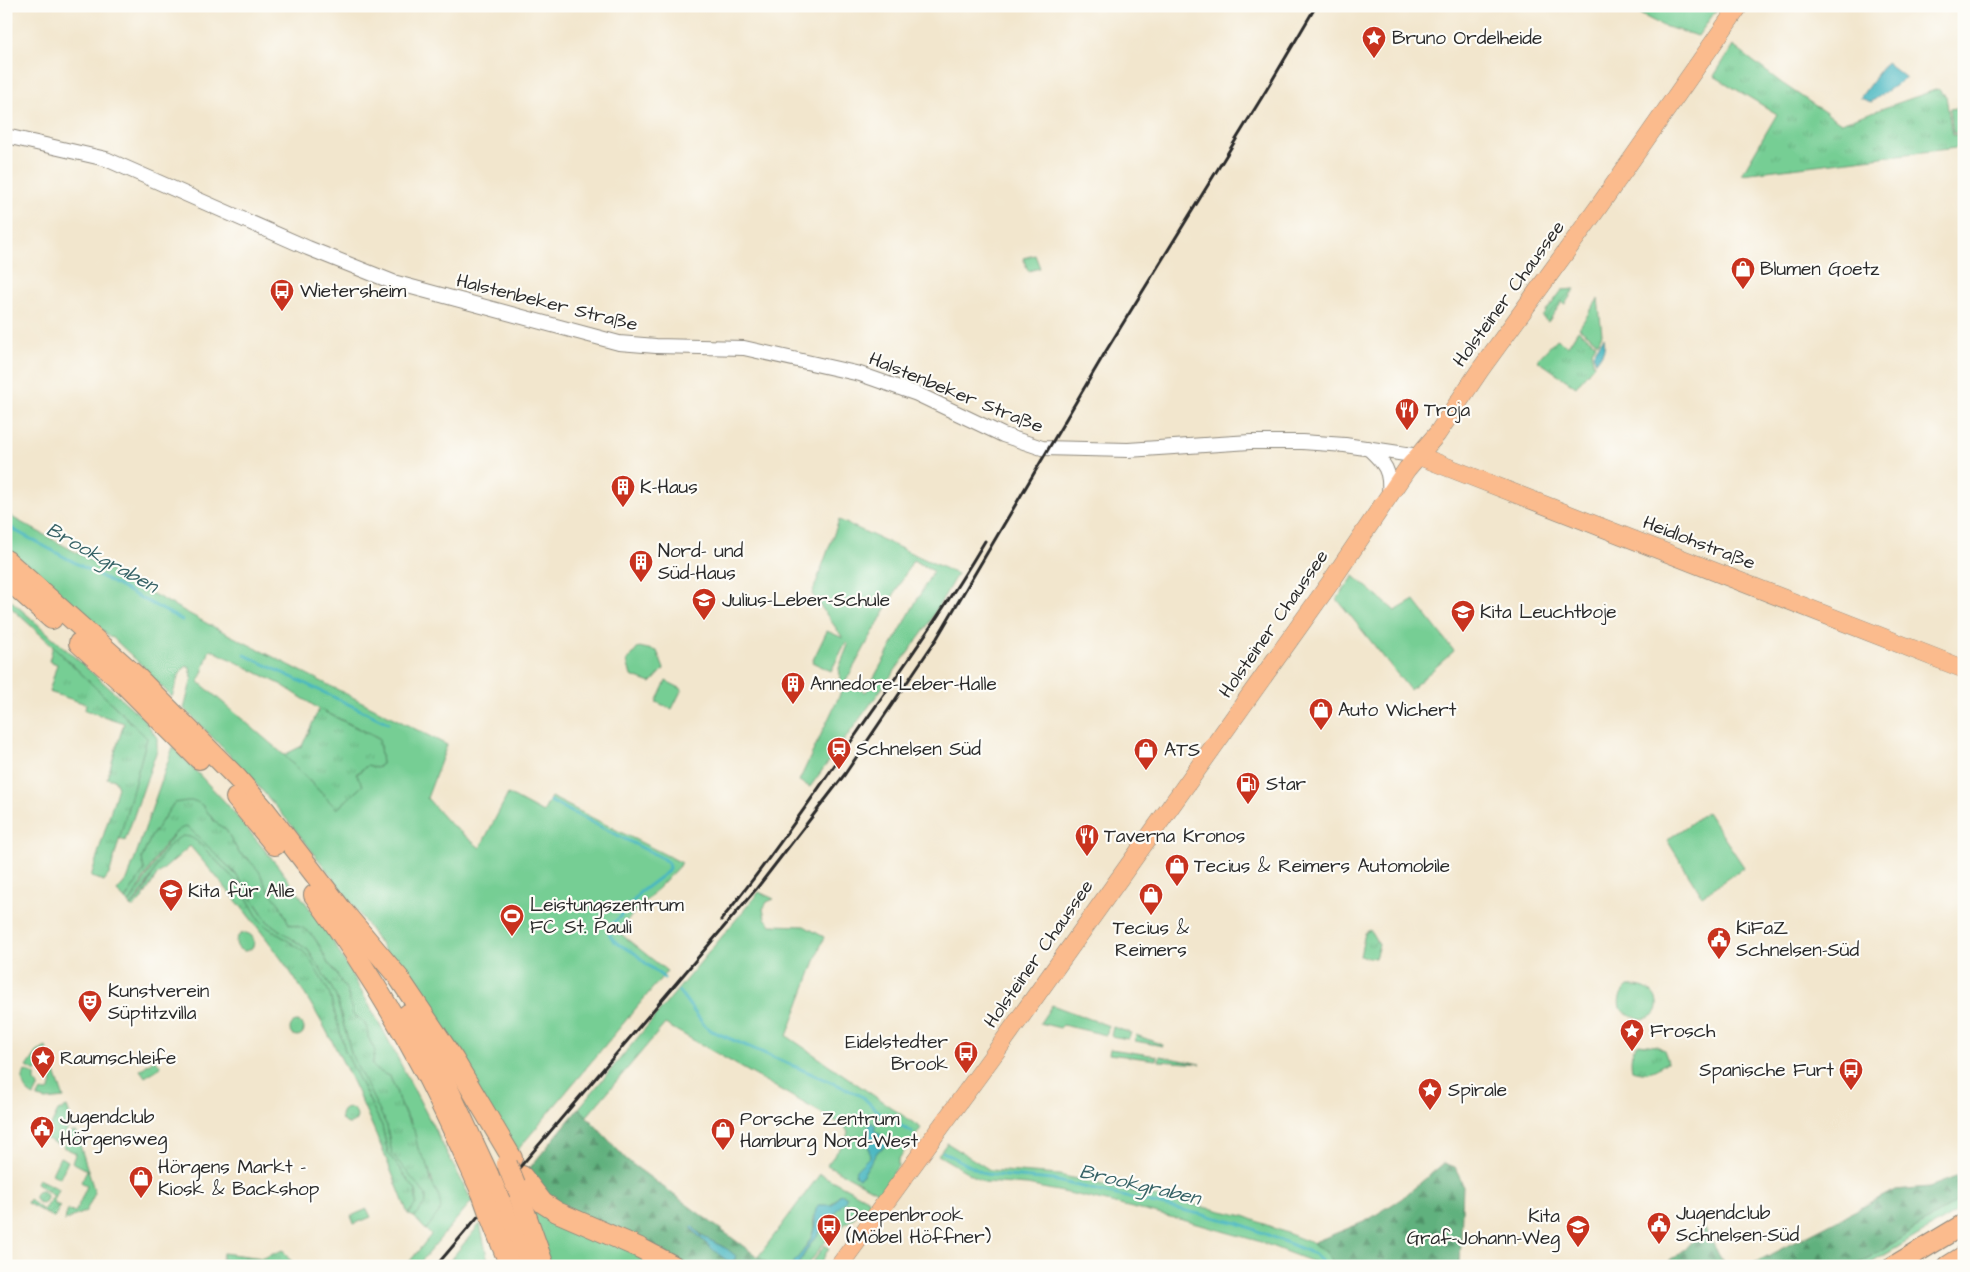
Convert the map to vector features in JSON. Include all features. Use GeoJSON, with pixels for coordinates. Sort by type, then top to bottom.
{"type":"FeatureCollection","features":[{"type":"Feature","properties":{"kind":"highway"},"geometry":{"type":"LineString","coordinates":[[6,560],[136,676],[237,778],[297,849],[342,910],[398,978],[454,1060],[479,1101],[514,1170],[544,1266]]}},
{"type":"Feature","properties":{"kind":"highway"},"geometry":{"type":"LineString","coordinates":[[6,578],[162,720],[226,786],[287,859],[330,917],[394,1017],[491,1197],[525,1266]]}},
{"type":"Feature","properties":{"kind":"highway"},"geometry":{"type":"LineString","coordinates":[[342,910],[401,1001],[438,1067],[491,1197],[510,1266]]}},
{"type":"Feature","properties":{"kind":"highway"},"geometry":{"type":"LineString","coordinates":[[514,1170],[543,1203],[557,1212],[640,1248],[674,1266]]}},
{"type":"Feature","properties":{"kind":"highway"},"geometry":{"type":"LineString","coordinates":[[491,1197],[496,1266]]}},
{"type":"Feature","properties":{"kind":"highway"},"geometry":{"type":"LineString","coordinates":[[1894,1266],[1964,1224]]}},
{"type":"Feature","properties":{"kind":"highway"},"geometry":{"type":"LineString","coordinates":[[1948,1266],[1964,1256]]}},
{"type":"Feature","properties":{"kind":"main road","name":"Holsteiner Chaussee"},"geometry":{"type":"LineString","coordinates":[[839,1265],[1000,1046],[1330,582],[1389,494],[1407,469],[1437,434],[1739,6]]}},
{"type":"Feature","properties":{"kind":"main road","name":"Heidlohstraße"},"geometry":{"type":"LineString","coordinates":[[1419,456],[1964,669]]}},
{"type":"Feature","properties":{"kind":"street","name":"Halstenbeker Straße"},"geometry":{"type":"LineString","coordinates":[[6,136],[106,159],[314,251],[393,282],[619,343],[656,346],[744,348],[860,374],[917,394],[1004,435],[1033,446],[1069,450],[1120,450],[1250,442],[1294,442],[1368,448],[1419,456]]}},
{"type":"Feature","properties":{"kind":"street"},"geometry":{"type":"LineString","coordinates":[[1368,448],[1386,468],[1390,482],[1389,494]]}},
{"type":"Feature","properties":{"kind":"green space"},"geometry":{"type":"Polygon","coordinates":[[[1624,6],[1719,6],[1698,36],[1663,26],[1624,6]]]}},
{"type":"Feature","properties":{"kind":"green space"},"geometry":{"type":"Polygon","coordinates":[[[1733,46],[1783,84],[1841,123],[1938,89],[1946,96],[1952,135],[1964,134],[1964,147],[1742,174],[1777,114],[1714,76],[1733,46]]]}},
{"type":"Feature","properties":{"kind":"green space"},"geometry":{"type":"Polygon","coordinates":[[[1964,107],[1964,132],[1953,133],[1950,109],[1964,107]]]}},
{"type":"Feature","properties":{"kind":"green space"},"geometry":{"type":"Polygon","coordinates":[[[1035,255],[1040,268],[1028,271],[1023,258],[1035,255]]]}},
{"type":"Feature","properties":{"kind":"green space"},"geometry":{"type":"Polygon","coordinates":[[[1575,289],[1565,304],[1562,302],[1548,322],[1542,317],[1562,290],[1575,289]]]}},
{"type":"Feature","properties":{"kind":"green space"},"geometry":{"type":"Polygon","coordinates":[[[1598,299],[1602,334],[1598,343],[1579,328],[1598,299]]]}},
{"type":"Feature","properties":{"kind":"green space"},"geometry":{"type":"Polygon","coordinates":[[[1578,330],[1596,344],[1591,352],[1594,365],[1576,387],[1537,360],[1557,339],[1568,346],[1578,330]]]}},
{"type":"Feature","properties":{"kind":"green space"},"geometry":{"type":"Polygon","coordinates":[[[6,512],[15,519],[208,624],[447,745],[427,798],[447,821],[480,848],[508,794],[543,813],[551,797],[682,863],[617,931],[667,971],[516,1152],[416,996],[336,882],[264,792],[184,709],[192,678],[190,668],[186,666],[179,674],[172,697],[112,637],[6,547],[6,512]],[[210,649],[199,682],[284,755],[337,809],[363,785],[356,775],[368,765],[376,768],[382,764],[379,738],[319,709],[282,685],[210,649]]]}},
{"type":"Feature","properties":{"kind":"green space"},"geometry":{"type":"Polygon","coordinates":[[[839,520],[957,574],[926,628],[810,787],[799,781],[842,690],[839,668],[848,645],[846,642],[831,671],[812,662],[827,631],[843,638],[812,594],[839,520]],[[913,560],[846,681],[866,692],[933,571],[913,560]]]}},
{"type":"Feature","properties":{"kind":"green space"},"geometry":{"type":"Polygon","coordinates":[[[1354,576],[1395,611],[1414,600],[1454,651],[1410,690],[1337,599],[1354,576]]]}},
{"type":"Feature","properties":{"kind":"green space"},"geometry":{"type":"Polygon","coordinates":[[[6,596],[143,718],[157,738],[157,750],[125,841],[119,838],[147,738],[6,603],[6,596]]]}},
{"type":"Feature","properties":{"kind":"green space"},"geometry":{"type":"Polygon","coordinates":[[[53,646],[147,738],[110,873],[104,881],[91,877],[118,787],[115,780],[107,778],[124,723],[85,710],[86,704],[49,692],[57,664],[49,661],[53,646]]]}},
{"type":"Feature","properties":{"kind":"green space"},"geometry":{"type":"Polygon","coordinates":[[[639,647],[657,651],[664,669],[651,683],[631,676],[627,661],[639,647]]]}},
{"type":"Feature","properties":{"kind":"green space"},"geometry":{"type":"Polygon","coordinates":[[[666,681],[682,689],[672,709],[656,702],[666,681]]]}},
{"type":"Feature","properties":{"kind":"green space"},"geometry":{"type":"Polygon","coordinates":[[[319,709],[379,739],[382,764],[376,768],[368,765],[356,774],[363,785],[337,809],[284,755],[302,746],[319,709]]]}},
{"type":"Feature","properties":{"kind":"green space"},"geometry":{"type":"Polygon","coordinates":[[[173,747],[225,802],[278,866],[329,934],[383,1030],[472,1201],[417,1266],[406,1266],[431,1235],[426,1230],[430,1223],[434,1188],[428,1166],[418,1149],[411,1123],[400,1105],[390,1077],[372,1065],[373,1047],[361,1020],[353,1015],[347,991],[332,967],[328,964],[313,936],[297,926],[289,924],[280,905],[267,889],[248,858],[239,853],[226,830],[215,822],[202,805],[174,803],[151,837],[142,858],[144,871],[125,900],[117,891],[128,878],[173,747]]]}},
{"type":"Feature","properties":{"kind":"green space"},"geometry":{"type":"Polygon","coordinates":[[[195,801],[202,805],[215,822],[226,830],[239,853],[247,858],[259,871],[267,888],[280,905],[289,924],[303,928],[313,936],[328,964],[332,967],[347,991],[353,1015],[364,1022],[368,1030],[368,1037],[375,1051],[372,1065],[390,1077],[400,1105],[414,1130],[418,1149],[428,1166],[431,1182],[439,1196],[441,1209],[426,1230],[414,1217],[426,1202],[426,1195],[392,1154],[387,1126],[352,1056],[337,999],[308,950],[268,922],[236,874],[188,827],[180,829],[172,836],[129,903],[125,900],[144,871],[142,858],[151,837],[174,803],[195,801]]]}},
{"type":"Feature","properties":{"kind":"green space"},"geometry":{"type":"Polygon","coordinates":[[[1707,812],[1744,867],[1702,896],[1667,840],[1707,812]]]}},
{"type":"Feature","properties":{"kind":"green space"},"geometry":{"type":"Polygon","coordinates":[[[181,827],[188,827],[195,832],[236,875],[268,922],[308,950],[335,993],[351,1052],[387,1126],[391,1148],[426,1195],[426,1202],[414,1217],[408,1214],[411,1212],[417,1196],[416,1191],[388,1153],[382,1126],[345,1051],[329,992],[299,948],[267,927],[259,919],[238,883],[197,841],[174,841],[131,906],[129,903],[166,845],[181,827]]]}},
{"type":"Feature","properties":{"kind":"green space"},"geometry":{"type":"Polygon","coordinates":[[[183,836],[197,841],[238,883],[259,919],[267,927],[308,956],[329,992],[345,1051],[382,1126],[388,1153],[416,1191],[416,1204],[408,1214],[381,1146],[351,1079],[317,1014],[267,939],[190,846],[157,875],[142,899],[133,908],[131,906],[142,894],[169,846],[183,836]]]}},
{"type":"Feature","properties":{"kind":"green space"},"geometry":{"type":"Polygon","coordinates":[[[759,892],[774,899],[767,902],[763,909],[765,918],[771,925],[804,926],[824,937],[787,1036],[921,1128],[898,1160],[898,1166],[879,1193],[827,1165],[846,1140],[848,1132],[844,1126],[665,1024],[587,1116],[579,1108],[759,892]],[[871,1122],[870,1156],[856,1170],[862,1176],[878,1150],[879,1135],[874,1130],[871,1122]]]}},
{"type":"Feature","properties":{"kind":"green space"},"geometry":{"type":"Polygon","coordinates":[[[1370,930],[1379,945],[1375,958],[1360,956],[1365,933],[1370,930]]]}},
{"type":"Feature","properties":{"kind":"green space"},"geometry":{"type":"Polygon","coordinates":[[[245,933],[251,936],[254,942],[251,948],[245,951],[239,948],[236,942],[239,936],[245,933]]]}},
{"type":"Feature","properties":{"kind":"green space"},"geometry":{"type":"Polygon","coordinates":[[[1628,986],[1643,987],[1652,993],[1657,1001],[1657,1009],[1653,1015],[1645,1018],[1634,1017],[1620,1008],[1620,996],[1628,986]]]}},
{"type":"Feature","properties":{"kind":"green space"},"geometry":{"type":"Polygon","coordinates":[[[1052,1005],[1109,1026],[1106,1035],[1063,1025],[1060,1028],[1040,1023],[1052,1005]]]}},
{"type":"Feature","properties":{"kind":"green space"},"geometry":{"type":"Polygon","coordinates":[[[294,1022],[300,1022],[304,1029],[300,1036],[294,1036],[290,1032],[290,1026],[294,1022]]]}},
{"type":"Feature","properties":{"kind":"green space"},"geometry":{"type":"Polygon","coordinates":[[[1113,1027],[1131,1033],[1128,1039],[1111,1036],[1113,1027]]]}},
{"type":"Feature","properties":{"kind":"green space"},"geometry":{"type":"Polygon","coordinates":[[[1136,1035],[1163,1045],[1163,1046],[1135,1041],[1136,1035]]]}},
{"type":"Feature","properties":{"kind":"green space"},"geometry":{"type":"Polygon","coordinates":[[[1639,1044],[1657,1046],[1664,1050],[1668,1061],[1647,1072],[1632,1070],[1632,1055],[1634,1049],[1639,1044]]]}},
{"type":"Feature","properties":{"kind":"green space"},"geometry":{"type":"Polygon","coordinates":[[[46,1047],[64,1098],[46,1100],[37,1098],[41,1091],[46,1092],[50,1089],[52,1082],[50,1075],[43,1067],[39,1066],[36,1072],[27,1067],[37,1052],[46,1047]]]}},
{"type":"Feature","properties":{"kind":"green space"},"geometry":{"type":"Polygon","coordinates":[[[1110,1049],[1157,1056],[1156,1060],[1109,1054],[1110,1049]]]}},
{"type":"Feature","properties":{"kind":"green space"},"geometry":{"type":"Polygon","coordinates":[[[1160,1056],[1201,1064],[1159,1061],[1160,1056]]]}},
{"type":"Feature","properties":{"kind":"green space"},"geometry":{"type":"Polygon","coordinates":[[[155,1059],[161,1067],[145,1077],[140,1070],[155,1059]]]}},
{"type":"Feature","properties":{"kind":"green space"},"geometry":{"type":"Polygon","coordinates":[[[25,1071],[35,1075],[35,1081],[39,1086],[34,1096],[24,1086],[25,1071]]]}},
{"type":"Feature","properties":{"kind":"green space"},"geometry":{"type":"Polygon","coordinates":[[[67,1107],[73,1124],[68,1128],[60,1145],[45,1138],[58,1111],[67,1107]]]}},
{"type":"Feature","properties":{"kind":"green space"},"geometry":{"type":"Polygon","coordinates":[[[349,1108],[355,1110],[357,1116],[355,1122],[349,1124],[343,1122],[341,1116],[343,1110],[349,1108]]]}},
{"type":"Feature","properties":{"kind":"green space"},"geometry":{"type":"Polygon","coordinates":[[[579,1108],[628,1161],[758,1257],[773,1266],[756,1266],[753,1263],[746,1263],[744,1266],[684,1266],[561,1209],[528,1170],[579,1108]],[[691,1226],[698,1236],[710,1247],[734,1261],[736,1258],[722,1246],[707,1239],[691,1226]]]}},
{"type":"Feature","properties":{"kind":"green space"},"geometry":{"type":"Polygon","coordinates":[[[71,1132],[76,1132],[95,1193],[86,1211],[64,1221],[68,1210],[75,1213],[87,1186],[81,1182],[87,1170],[72,1162],[76,1153],[63,1147],[71,1132]]]}},
{"type":"Feature","properties":{"kind":"green space"},"geometry":{"type":"Polygon","coordinates":[[[947,1143],[990,1170],[1059,1175],[1244,1216],[1312,1243],[1326,1252],[1335,1266],[1317,1266],[1313,1262],[1258,1241],[1183,1220],[1027,1185],[984,1182],[938,1155],[947,1143]]]}},
{"type":"Feature","properties":{"kind":"green space"},"geometry":{"type":"Polygon","coordinates":[[[60,1157],[68,1161],[60,1178],[52,1174],[60,1157]]]}},
{"type":"Feature","properties":{"kind":"green space"},"geometry":{"type":"Polygon","coordinates":[[[1444,1163],[1455,1167],[1463,1185],[1460,1266],[1335,1266],[1326,1252],[1312,1243],[1366,1221],[1401,1199],[1444,1163]]]}},
{"type":"Feature","properties":{"kind":"green space"},"geometry":{"type":"Polygon","coordinates":[[[820,1174],[869,1200],[870,1205],[829,1237],[807,1266],[797,1266],[813,1240],[830,1221],[844,1194],[840,1194],[830,1206],[820,1205],[813,1217],[814,1228],[811,1238],[791,1266],[773,1266],[758,1257],[820,1174]]]}},
{"type":"Feature","properties":{"kind":"green space"},"geometry":{"type":"Polygon","coordinates":[[[1964,1174],[1964,1197],[1870,1258],[1853,1266],[1748,1266],[1895,1190],[1929,1187],[1964,1174]]]}},
{"type":"Feature","properties":{"kind":"green space"},"geometry":{"type":"Polygon","coordinates":[[[38,1179],[59,1189],[53,1203],[60,1206],[54,1218],[27,1203],[29,1199],[43,1210],[54,1196],[36,1183],[38,1179]]]}},
{"type":"Feature","properties":{"kind":"green space"},"geometry":{"type":"Polygon","coordinates":[[[525,1190],[666,1266],[550,1266],[525,1190]]]}},
{"type":"Feature","properties":{"kind":"green space"},"geometry":{"type":"Polygon","coordinates":[[[39,1191],[43,1191],[47,1197],[43,1203],[39,1203],[35,1199],[35,1195],[39,1191]]]}},
{"type":"Feature","properties":{"kind":"green space"},"geometry":{"type":"Polygon","coordinates":[[[1964,1197],[1964,1208],[1866,1266],[1853,1266],[1870,1258],[1964,1197]]]}},
{"type":"Feature","properties":{"kind":"green space"},"geometry":{"type":"Polygon","coordinates":[[[367,1209],[371,1217],[354,1224],[351,1216],[367,1209]]]}},
{"type":"Feature","properties":{"kind":"green space"},"geometry":{"type":"Polygon","coordinates":[[[480,1224],[489,1266],[446,1265],[480,1224]]]}},
{"type":"Feature","properties":{"kind":"green space"},"geometry":{"type":"Polygon","coordinates":[[[1704,1227],[1725,1266],[1663,1266],[1683,1251],[1704,1227]]]}},
{"type":"Feature","properties":{"kind":"green space"},"geometry":{"type":"Polygon","coordinates":[[[825,1245],[829,1248],[819,1266],[810,1266],[825,1245]]]}},
{"type":"Feature","properties":{"kind":"green space"},"geometry":{"type":"Polygon","coordinates":[[[283,1250],[288,1258],[298,1266],[221,1266],[223,1253],[263,1258],[283,1250]]]}},
{"type":"Feature","properties":{"kind":"water"},"geometry":{"type":"Polygon","coordinates":[[[1886,62],[1906,78],[1871,102],[1860,98],[1886,62]]]}},
{"type":"Feature","properties":{"kind":"water"},"geometry":{"type":"Polygon","coordinates":[[[1604,337],[1605,344],[1596,362],[1593,354],[1604,337]]]}},
{"type":"Feature","properties":{"kind":"water"},"geometry":{"type":"Polygon","coordinates":[[[871,1122],[876,1126],[874,1130],[887,1140],[887,1145],[878,1151],[859,1178],[855,1175],[856,1170],[870,1156],[866,1132],[871,1122]]]}},
{"type":"Feature","properties":{"kind":"water"},"geometry":{"type":"Polygon","coordinates":[[[840,1194],[846,1196],[846,1200],[813,1240],[797,1266],[791,1266],[811,1239],[818,1205],[832,1205],[840,1194]]]}},
{"type":"Feature","properties":{"kind":"water"},"geometry":{"type":"Polygon","coordinates":[[[692,1226],[702,1236],[727,1249],[736,1256],[735,1259],[731,1262],[721,1256],[699,1236],[692,1226]]]}},
{"type":"Feature","properties":{"kind":"waterway","name":"Brookgraben"},"geometry":{"type":"LineString","coordinates":[[6,522],[14,530],[182,620]]}},
{"type":"Feature","properties":{"kind":"waterway","name":"Brookgraben"},"geometry":{"type":"LineString","coordinates":[[245,655],[388,723]]}},
{"type":"Feature","properties":{"kind":"waterway","name":"Brookgraben"},"geometry":{"type":"LineString","coordinates":[[550,801],[662,858],[668,863],[669,868],[667,872],[639,893],[633,902],[627,905],[620,917],[610,926],[609,933],[614,941],[633,952],[664,978]]}},
{"type":"Feature","properties":{"kind":"waterway","name":"Brookgraben"},"geometry":{"type":"LineString","coordinates":[[679,991],[704,1025],[712,1031],[863,1097],[880,1114],[912,1132]]}},
{"type":"Feature","properties":{"kind":"waterway","name":"Brookgraben"},"geometry":{"type":"LineString","coordinates":[[943,1152],[985,1174],[1053,1180],[1238,1223],[1315,1254],[1325,1266]]}},
{"type":"Feature","properties":{"kind":"railway"},"geometry":{"type":"LineString","coordinates":[[436,1266],[757,888],[845,774],[937,638],[1106,351],[1316,6]]}},
{"type":"Feature","properties":{"kind":"railway"},"geometry":{"type":"LineString","coordinates":[[721,920],[808,804],[939,614],[985,541]]}},
{"type":"Feature","properties":{"kind":"place","name":"Bruno Ordelheide"},"geometry":{"type":"Point","coordinates":[1374,59]}},
{"type":"Feature","properties":{"kind":"place","name":"Blumen Goetz"},"geometry":{"type":"Point","coordinates":[1743,290]}},
{"type":"Feature","properties":{"kind":"place","name":"Wietersheim"},"geometry":{"type":"Point","coordinates":[282,312]}},
{"type":"Feature","properties":{"kind":"place","name":"Troja"},"geometry":{"type":"Point","coordinates":[1407,431]}},
{"type":"Feature","properties":{"kind":"place","name":"K-Haus"},"geometry":{"type":"Point","coordinates":[623,508]}},
{"type":"Feature","properties":{"kind":"place","name":"Nord- und Süd-Haus"},"geometry":{"type":"Point","coordinates":[641,583]}},
{"type":"Feature","properties":{"kind":"place","name":"Julius-Leber-Schule"},"geometry":{"type":"Point","coordinates":[704,621]}},
{"type":"Feature","properties":{"kind":"place","name":"Kita Leuchtboje"},"geometry":{"type":"Point","coordinates":[1463,633]}},
{"type":"Feature","properties":{"kind":"place","name":"Annedore-Leber-Halle"},"geometry":{"type":"Point","coordinates":[793,705]}},
{"type":"Feature","properties":{"kind":"place","name":"Auto Wichert"},"geometry":{"type":"Point","coordinates":[1321,731]}},
{"type":"Feature","properties":{"kind":"place","name":"Schnelsen Süd"},"geometry":{"type":"Point","coordinates":[839,770]}},
{"type":"Feature","properties":{"kind":"place","name":"ATS"},"geometry":{"type":"Point","coordinates":[1146,771]}},
{"type":"Feature","properties":{"kind":"place","name":"Star"},"geometry":{"type":"Point","coordinates":[1248,805]}},
{"type":"Feature","properties":{"kind":"place","name":"Taverna Kronos"},"geometry":{"type":"Point","coordinates":[1087,857]}},
{"type":"Feature","properties":{"kind":"place","name":"Tecius & Reimers Automobile"},"geometry":{"type":"Point","coordinates":[1177,887]}},
{"type":"Feature","properties":{"kind":"place","name":"Kita für Alle"},"geometry":{"type":"Point","coordinates":[171,912]}},
{"type":"Feature","properties":{"kind":"place","name":"Tecius & Reimers"},"geometry":{"type":"Point","coordinates":[1151,916]}},
{"type":"Feature","properties":{"kind":"place","name":"Leistungszentrum FC St. Pauli"},"geometry":{"type":"Point","coordinates":[512,937]}},
{"type":"Feature","properties":{"kind":"place","name":"KiFaZ Schnelsen-Süd"},"geometry":{"type":"Point","coordinates":[1719,960]}},
{"type":"Feature","properties":{"kind":"place","name":"Kunstverein Süptitzvilla"},"geometry":{"type":"Point","coordinates":[90,1023]}},
{"type":"Feature","properties":{"kind":"place","name":"Frosch"},"geometry":{"type":"Point","coordinates":[1632,1052]}},
{"type":"Feature","properties":{"kind":"place","name":"Eidelstedter Brook"},"geometry":{"type":"Point","coordinates":[966,1074]}},
{"type":"Feature","properties":{"kind":"place","name":"Raumschleife"},"geometry":{"type":"Point","coordinates":[43,1079]}},
{"type":"Feature","properties":{"kind":"place","name":"Spanische Furt"},"geometry":{"type":"Point","coordinates":[1851,1091]}},
{"type":"Feature","properties":{"kind":"place","name":"Spirale"},"geometry":{"type":"Point","coordinates":[1430,1111]}},
{"type":"Feature","properties":{"kind":"place","name":"Jugendclub Hörgensweg"},"geometry":{"type":"Point","coordinates":[42,1149]}},
{"type":"Feature","properties":{"kind":"place","name":"Porsche Zentrum Hamburg Nord-West"},"geometry":{"type":"Point","coordinates":[723,1151]}},
{"type":"Feature","properties":{"kind":"place","name":"Hörgens Markt - Kiosk & Backshop"},"geometry":{"type":"Point","coordinates":[141,1199]}},
{"type":"Feature","properties":{"kind":"place","name":"Jugendclub Schnelsen-Süd"},"geometry":{"type":"Point","coordinates":[1659,1245]}},
{"type":"Feature","properties":{"kind":"place","name":"Deepenbrook (Möbel Höffner)"},"geometry":{"type":"Point","coordinates":[829,1247]}},
{"type":"Feature","properties":{"kind":"place","name":"Kita Graf-Johann-Weg"},"geometry":{"type":"Point","coordinates":[1578,1248]}}]}
